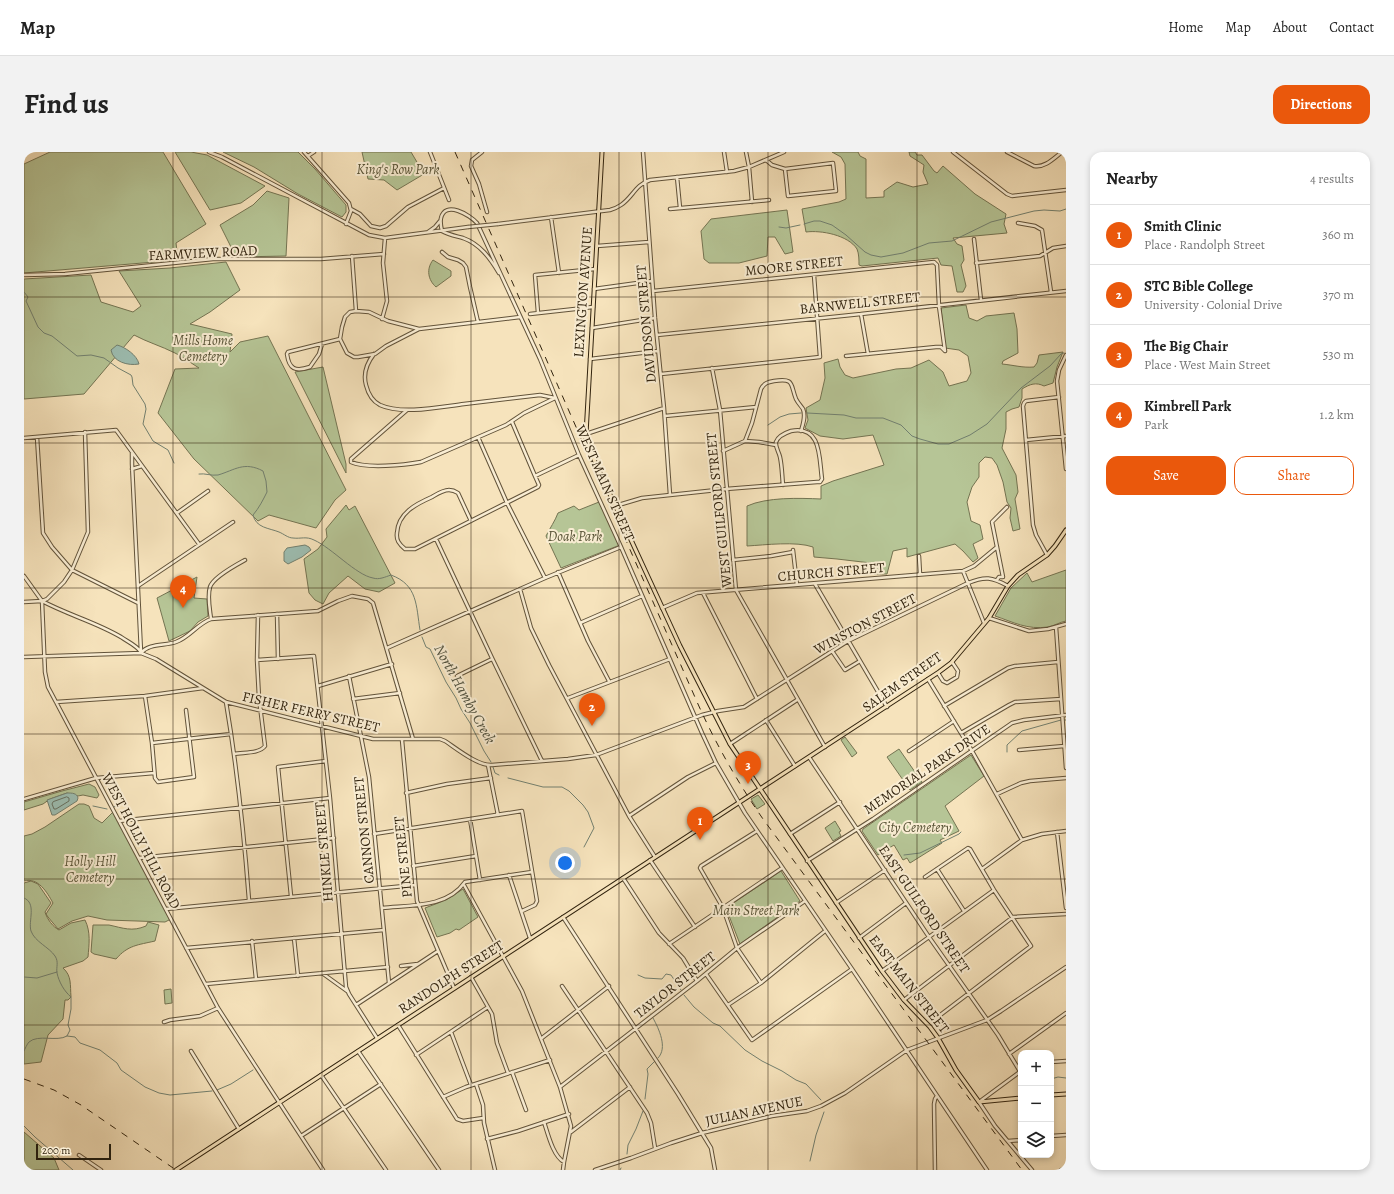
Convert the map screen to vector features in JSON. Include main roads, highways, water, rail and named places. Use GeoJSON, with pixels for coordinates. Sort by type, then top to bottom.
{"type":"FeatureCollection","features":[{"type":"Feature","properties":{"kind":"main road","name":"LEXINGTON AVENUE"},"geometry":{"type":"LineString","coordinates":[[586,434],[602,152]]}},
{"type":"Feature","properties":{"kind":"main road","name":"WEST MAIN STREET"},"geometry":{"type":"LineString","coordinates":[[586,434],[586,440],[590,451],[662,608],[730,744],[759,790]]}},
{"type":"Feature","properties":{"kind":"main road","name":"SALEM STREET"},"geometry":{"type":"LineString","coordinates":[[738,803],[887,707],[952,661],[989,618],[1008,586],[1018,575],[1047,555],[1056,546],[1066,530]]}},
{"type":"Feature","properties":{"kind":"main road","name":"EAST MAIN STREET"},"geometry":{"type":"LineString","coordinates":[[759,790],[882,971],[904,1000],[930,1027],[956,1070],[979,1102],[1018,1098]]}},
{"type":"Feature","properties":{"kind":"main road","name":"RANDOLPH STREET"},"geometry":{"type":"LineString","coordinates":[[179,1169],[738,803]]}},
{"type":"Feature","properties":{"kind":"main road"},"geometry":{"type":"LineString","coordinates":[[1054,1095],[1066,1094]]}},
{"type":"Feature","properties":{"kind":"water"},"geometry":{"type":"Polygon","coordinates":[[[117,345],[130,352],[139,364],[126,364],[115,358],[111,350],[117,345]]]}},
{"type":"Feature","properties":{"kind":"water"},"geometry":{"type":"Polygon","coordinates":[[[305,545],[311,550],[302,557],[288,564],[284,561],[284,552],[287,548],[305,545]]]}},
{"type":"Feature","properties":{"kind":"water"},"geometry":{"type":"Polygon","coordinates":[[[67,793],[77,795],[77,801],[55,815],[52,815],[47,800],[67,793]]]}},
{"type":"Feature","properties":{"kind":"waterway"},"geometry":{"type":"LineString","coordinates":[[804,224],[820,221],[832,225],[865,252],[881,257],[903,253],[929,243],[952,241],[991,222],[1034,211],[1060,211],[1066,209]]}},
{"type":"Feature","properties":{"kind":"waterway"},"geometry":{"type":"LineString","coordinates":[[779,227],[786,228],[800,225]]}},
{"type":"Feature","properties":{"kind":"waterway","name":"North Hamby Creek"},"geometry":{"type":"LineString","coordinates":[[24,292],[28,297],[26,301],[38,327],[44,333],[52,336],[77,356],[91,355],[104,358],[131,375],[133,385],[145,404],[146,409],[143,424],[153,441],[168,450],[174,463]]}},
{"type":"Feature","properties":{"kind":"waterway"},"geometry":{"type":"LineString","coordinates":[[807,413],[844,415],[856,418],[883,418],[901,425],[912,436],[938,444],[949,444],[970,435],[987,424],[1021,388],[1050,366],[1061,354],[1064,353]]}},
{"type":"Feature","properties":{"kind":"waterway"},"geometry":{"type":"LineString","coordinates":[[768,425],[780,417],[789,414],[801,413]]}},
{"type":"Feature","properties":{"kind":"waterway","name":"North Hamby Creek"},"geometry":{"type":"LineString","coordinates":[[199,474],[218,475],[240,467],[256,468],[263,471],[267,492],[253,515],[257,523],[263,527],[289,537],[308,538],[314,540],[366,576],[378,579],[391,575],[400,579],[411,590],[414,597],[420,630]]}},
{"type":"Feature","properties":{"kind":"waterway","name":"North Hamby Creek"},"geometry":{"type":"LineString","coordinates":[[422,637],[426,647],[430,649],[446,682],[491,762]]}},
{"type":"Feature","properties":{"kind":"waterway"},"geometry":{"type":"LineString","coordinates":[[1007,752],[1007,745],[1022,731],[1061,720]]}},
{"type":"Feature","properties":{"kind":"waterway","name":"North Hamby Creek"},"geometry":{"type":"LineString","coordinates":[[493,767],[495,773],[499,775]]}},
{"type":"Feature","properties":{"kind":"waterway","name":"North Hamby Creek"},"geometry":{"type":"LineString","coordinates":[[508,778],[543,787],[562,787],[569,791],[588,812],[594,828],[584,847]]}},
{"type":"Feature","properties":{"kind":"waterway"},"geometry":{"type":"LineString","coordinates":[[114,807],[118,805]]}},
{"type":"Feature","properties":{"kind":"waterway"},"geometry":{"type":"LineString","coordinates":[[93,806],[107,809]]}},
{"type":"Feature","properties":{"kind":"waterway"},"geometry":{"type":"LineString","coordinates":[[904,855],[920,853],[961,832]]}},
{"type":"Feature","properties":{"kind":"waterway"},"geometry":{"type":"LineString","coordinates":[[24,898],[28,900],[31,908],[31,931],[33,935],[55,956],[57,960],[57,973],[59,980],[68,995],[71,997],[71,1009],[68,1025],[70,1030],[67,1036],[63,1038],[42,1038],[33,1040],[28,1043],[24,1051]]}},
{"type":"Feature","properties":{"kind":"waterway"},"geometry":{"type":"LineString","coordinates":[[24,977],[37,978],[57,972]]}},
{"type":"Feature","properties":{"kind":"waterway","name":"North Hamby Creek"},"geometry":{"type":"LineString","coordinates":[[638,975],[645,978],[662,979],[666,974],[671,975],[681,990]]}},
{"type":"Feature","properties":{"kind":"waterway","name":"North Hamby Creek"},"geometry":{"type":"LineString","coordinates":[[684,995],[694,1007],[713,1023],[720,1026],[745,1050],[796,1080],[806,1084],[821,1100]]}},
{"type":"Feature","properties":{"kind":"waterway"},"geometry":{"type":"LineString","coordinates":[[646,1008],[650,1013]]}},
{"type":"Feature","properties":{"kind":"waterway"},"geometry":{"type":"LineString","coordinates":[[653,1018],[662,1038],[662,1049],[658,1058]]}},
{"type":"Feature","properties":{"kind":"waterway"},"geometry":{"type":"LineString","coordinates":[[67,1036],[75,1037],[80,1043],[100,1050],[117,1063],[121,1070],[145,1087],[159,1093],[170,1095],[212,1091]]}},
{"type":"Feature","properties":{"kind":"waterway"},"geometry":{"type":"LineString","coordinates":[[645,1099],[648,1074],[647,1069],[655,1061]]}},
{"type":"Feature","properties":{"kind":"waterway"},"geometry":{"type":"LineString","coordinates":[[217,1090],[231,1084],[253,1070]]}},
{"type":"Feature","properties":{"kind":"waterway"},"geometry":{"type":"LineString","coordinates":[[1054,1078],[1066,1078]]}},
{"type":"Feature","properties":{"kind":"waterway"},"geometry":{"type":"LineString","coordinates":[[627,1154],[628,1145],[643,1111]]}},
{"type":"Feature","properties":{"kind":"waterway","name":"North Hamby Creek"},"geometry":{"type":"LineString","coordinates":[[810,1161],[816,1135],[824,1112]]}},
{"type":"Feature","properties":{"kind":"waterway"},"geometry":{"type":"LineString","coordinates":[[24,1126],[73,1170]]}},
{"type":"Feature","properties":{"kind":"railway"},"geometry":{"type":"LineString","coordinates":[[455,152],[694,695],[726,759],[763,819],[1022,1170]]}},
{"type":"Feature","properties":{"kind":"railway"},"geometry":{"type":"LineString","coordinates":[[24,1079],[54,1090],[81,1105],[176,1170]]}},
{"type":"Feature","properties":{"kind":"place","name":"Kimbrell Park"},"geometry":{"type":"Point","coordinates":[183,608]}},
{"type":"Feature","properties":{"kind":"place","name":"STC Bible College"},"geometry":{"type":"Point","coordinates":[592,726]}},
{"type":"Feature","properties":{"kind":"place","name":"The Big Chair"},"geometry":{"type":"Point","coordinates":[748,784]}},
{"type":"Feature","properties":{"kind":"place","name":"Smith Clinic"},"geometry":{"type":"Point","coordinates":[700,840]}},
{"type":"Feature","properties":{"kind":"park label","name":"King's Row Park"},"geometry":{"type":"Point","coordinates":[398,169]}},
{"type":"Feature","properties":{"kind":"park label","name":"Mills Home Cemetery"},"geometry":{"type":"Point","coordinates":[203,348]}},
{"type":"Feature","properties":{"kind":"park label","name":"Doak Park"},"geometry":{"type":"Point","coordinates":[575,536]}},
{"type":"Feature","properties":{"kind":"park label","name":"City Cemetery"},"geometry":{"type":"Point","coordinates":[915,827]}},
{"type":"Feature","properties":{"kind":"park label","name":"Holly Hill Cemetery"},"geometry":{"type":"Point","coordinates":[90,870]}},
{"type":"Feature","properties":{"kind":"park label","name":"Main Street Park"},"geometry":{"type":"Point","coordinates":[756,910]}}]}
